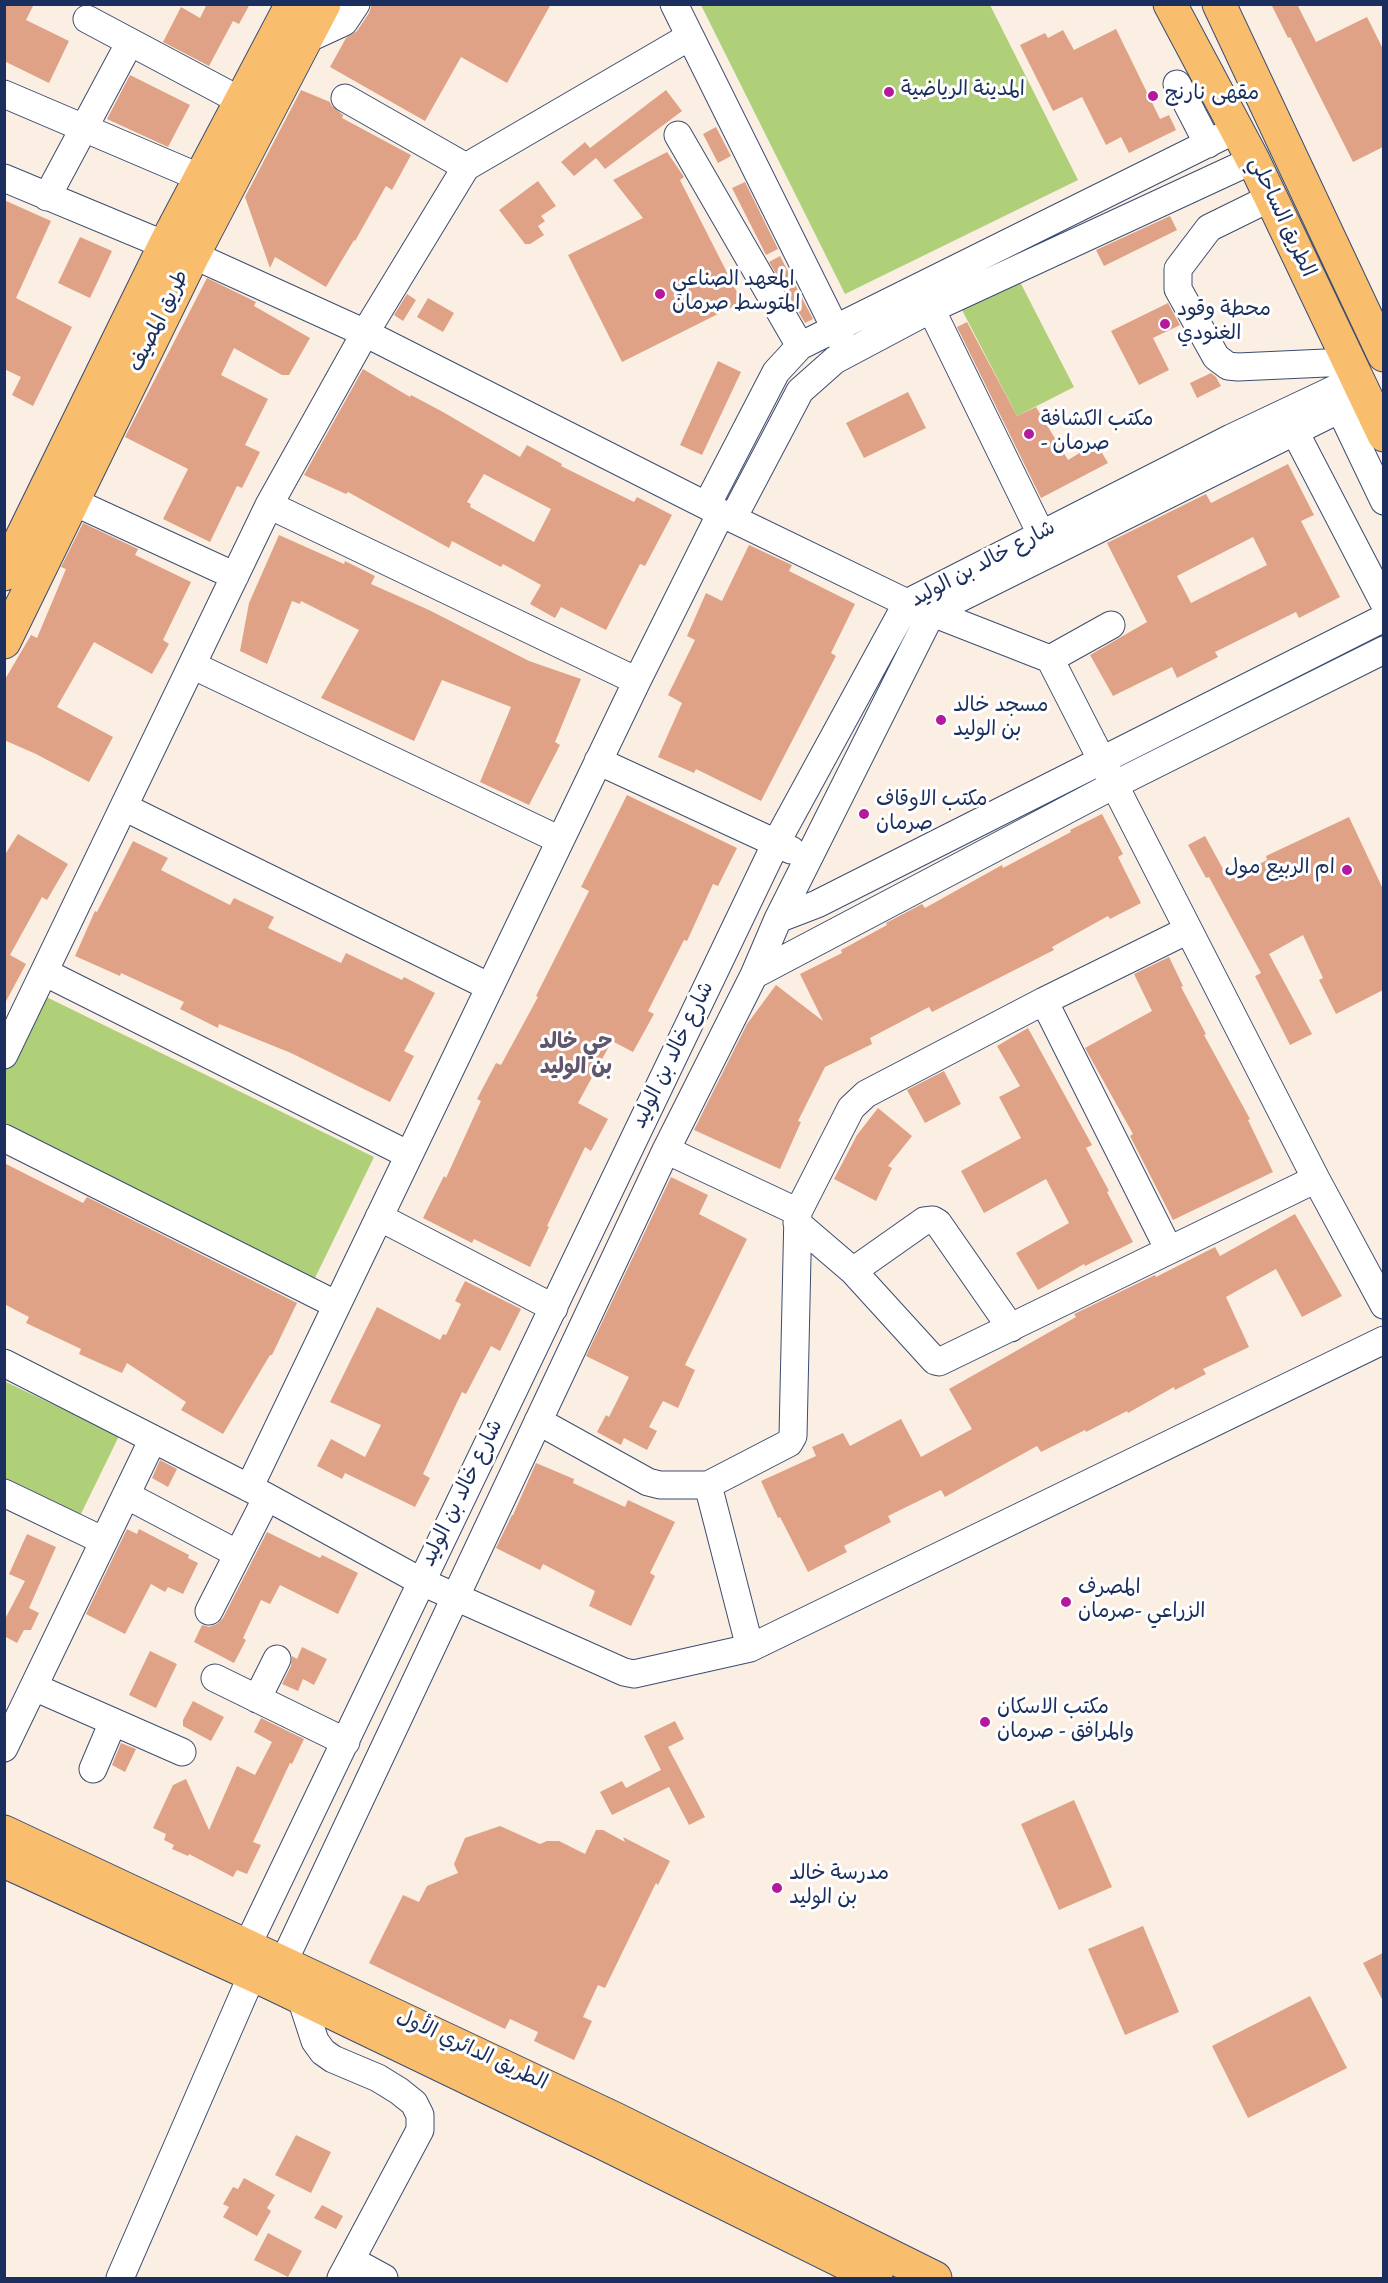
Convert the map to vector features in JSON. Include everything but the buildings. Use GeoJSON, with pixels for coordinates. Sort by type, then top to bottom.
{"type":"FeatureCollection","features":[{"type":"Feature","properties":{"kind":"main road","name":"طريق المصيف"},"geometry":{"type":"LineString","coordinates":[[4,642],[74,502],[179,250],[201,178],[292,4]]}},
{"type":"Feature","properties":{"kind":"main road","name":"طريق المصيف"},"geometry":{"type":"LineString","coordinates":[[4,574],[179,250],[305,40],[324,4]]}},
{"type":"Feature","properties":{"kind":"main road","name":"الطريق الساحلي"},"geometry":{"type":"LineString","coordinates":[[1170,4],[1253,160],[1353,388],[1383,435]]}},
{"type":"Feature","properties":{"kind":"main road","name":"الطريق الساحلي"},"geometry":{"type":"LineString","coordinates":[[1219,4],[1380,344]]}},
{"type":"Feature","properties":{"kind":"main road","name":"الطريق الدائري الأول"},"geometry":{"type":"LineString","coordinates":[[4,1832],[266,1972]]}},
{"type":"Feature","properties":{"kind":"main road","name":"الطريق الدائري الأول"},"geometry":{"type":"LineString","coordinates":[[4,1861],[615,2119],[863,2267],[935,2278]]}},
{"type":"Feature","properties":{"kind":"street"},"geometry":{"type":"LineString","coordinates":[[305,40],[344,22],[356,4]]}},
{"type":"Feature","properties":{"kind":"street"},"geometry":{"type":"LineString","coordinates":[[674,4],[848,354]]}},
{"type":"Feature","properties":{"kind":"street"},"geometry":{"type":"LineString","coordinates":[[87,19],[241,101]]}},
{"type":"Feature","properties":{"kind":"street"},"geometry":{"type":"LineString","coordinates":[[6,1049],[269,506],[365,333],[466,167],[689,37]]}},
{"type":"Feature","properties":{"kind":"street"},"geometry":{"type":"LineString","coordinates":[[47,197],[130,42]]}},
{"type":"Feature","properties":{"kind":"street"},"geometry":{"type":"LineString","coordinates":[[1178,84],[1208,144]]}},
{"type":"Feature","properties":{"kind":"street"},"geometry":{"type":"LineString","coordinates":[[4,94],[201,178]]}},
{"type":"Feature","properties":{"kind":"street"},"geometry":{"type":"LineString","coordinates":[[345,98],[466,167]]}},
{"type":"Feature","properties":{"kind":"street"},"geometry":{"type":"LineString","coordinates":[[209,1611],[238,1554],[258,1493],[337,1305],[720,512],[776,372],[800,346],[835,327],[1237,129]]}},
{"type":"Feature","properties":{"kind":"street"},"geometry":{"type":"LineString","coordinates":[[678,135],[800,346]]}},
{"type":"Feature","properties":{"kind":"street"},"geometry":{"type":"LineString","coordinates":[[720,512],[800,391],[835,360],[931,309],[1253,160]]}},
{"type":"Feature","properties":{"kind":"street"},"geometry":{"type":"LineString","coordinates":[[4,178],[179,250],[365,333],[720,512],[920,608],[1050,659],[1316,1179],[1383,1305]]}},
{"type":"Feature","properties":{"kind":"street"},"geometry":{"type":"LineString","coordinates":[[1270,198],[1209,228],[1178,269],[1178,288],[1216,357],[1228,366],[1353,388],[1383,501]]}},
{"type":"Feature","properties":{"kind":"street"},"geometry":{"type":"LineString","coordinates":[[931,309],[1042,536]]}},
{"type":"Feature","properties":{"kind":"street","name":"شارع خالد بن الوليد"},"geometry":{"type":"LineString","coordinates":[[266,1972],[346,1742],[776,843],[920,608],[1042,536],[1236,449],[1295,432],[1353,388]]}},
{"type":"Feature","properties":{"kind":"street","name":"شارع خالد بن الوليد"},"geometry":{"type":"LineString","coordinates":[[266,1972],[456,1597],[666,1150],[754,975],[920,608],[1353,388]]}},
{"type":"Feature","properties":{"kind":"street"},"geometry":{"type":"LineString","coordinates":[[1295,432],[1383,603]]}},
{"type":"Feature","properties":{"kind":"street"},"geometry":{"type":"LineString","coordinates":[[74,502],[235,576]]}},
{"type":"Feature","properties":{"kind":"street"},"geometry":{"type":"LineString","coordinates":[[269,506],[637,681]]}},
{"type":"Feature","properties":{"kind":"street"},"geometry":{"type":"LineString","coordinates":[[778,919],[817,904],[1383,618]]}},
{"type":"Feature","properties":{"kind":"street"},"geometry":{"type":"LineString","coordinates":[[1050,659],[1111,625]]}},
{"type":"Feature","properties":{"kind":"street"},"geometry":{"type":"LineString","coordinates":[[754,975],[1114,785],[1383,650]]}},
{"type":"Feature","properties":{"kind":"street"},"geometry":{"type":"LineString","coordinates":[[192,665],[560,840]]}},
{"type":"Feature","properties":{"kind":"street"},"geometry":{"type":"LineString","coordinates":[[598,761],[808,859]]}},
{"type":"Feature","properties":{"kind":"street"},"geometry":{"type":"LineString","coordinates":[[124,807],[490,987]]}},
{"type":"Feature","properties":{"kind":"street"},"geometry":{"type":"LineString","coordinates":[[817,904],[832,933]]}},
{"type":"Feature","properties":{"kind":"street"},"geometry":{"type":"LineString","coordinates":[[538,1421],[654,1485],[708,1485],[791,1440],[797,1218],[852,1108],[860,1098],[1044,1001],[1188,930]]}},
{"type":"Feature","properties":{"kind":"street"},"geometry":{"type":"LineString","coordinates":[[44,972],[409,1155]]}},
{"type":"Feature","properties":{"kind":"street"},"geometry":{"type":"LineString","coordinates":[[1044,1001],[1169,1251]]}},
{"type":"Feature","properties":{"kind":"street"},"geometry":{"type":"LineString","coordinates":[[4,1138],[337,1305]]}},
{"type":"Feature","properties":{"kind":"street"},"geometry":{"type":"LineString","coordinates":[[666,1150],[797,1218],[853,1271],[935,1361],[939,1362],[1316,1179]]}},
{"type":"Feature","properties":{"kind":"street"},"geometry":{"type":"LineString","coordinates":[[379,1217],[554,1308]]}},
{"type":"Feature","properties":{"kind":"street"},"geometry":{"type":"LineString","coordinates":[[853,1271],[924,1221],[933,1220],[938,1223],[1011,1328]]}},
{"type":"Feature","properties":{"kind":"street"},"geometry":{"type":"LineString","coordinates":[[4,1363],[258,1493],[422,1582],[624,1672],[634,1674],[750,1648],[1383,1340]]}},
{"type":"Feature","properties":{"kind":"street"},"geometry":{"type":"LineString","coordinates":[[8,1732],[34,1687],[153,1439]]}},
{"type":"Feature","properties":{"kind":"street"},"geometry":{"type":"LineString","coordinates":[[708,1485],[750,1648]]}},
{"type":"Feature","properties":{"kind":"street"},"geometry":{"type":"LineString","coordinates":[[4,1493],[104,1541]]}},
{"type":"Feature","properties":{"kind":"street"},"geometry":{"type":"LineString","coordinates":[[126,1495],[238,1554]]}},
{"type":"Feature","properties":{"kind":"street"},"geometry":{"type":"LineString","coordinates":[[257,1699],[277,1659]]}},
{"type":"Feature","properties":{"kind":"street"},"geometry":{"type":"LineString","coordinates":[[215,1678],[346,1742]]}},
{"type":"Feature","properties":{"kind":"street"},"geometry":{"type":"LineString","coordinates":[[34,1687],[182,1752]]}},
{"type":"Feature","properties":{"kind":"street"},"geometry":{"type":"LineString","coordinates":[[93,1769],[113,1722]]}},
{"type":"Feature","properties":{"kind":"street"},"geometry":{"type":"LineString","coordinates":[[120,2278],[266,1972],[322,2052],[378,2078],[399,2091],[414,2103],[420,2115],[420,2130],[346,2269],[384,2278]]}},
{"type":"Feature","properties":{"kind":"green space","name":"المدينة الرياضية"},"geometry":{"type":"Polygon","coordinates":[[[701,5],[990,5],[1078,180],[845,294],[701,5]]]}},
{"type":"Feature","properties":{"kind":"green space"},"geometry":{"type":"Polygon","coordinates":[[[1019,280],[1074,387],[1017,416],[962,310],[1019,280]]]}},
{"type":"Feature","properties":{"kind":"green space"},"geometry":{"type":"Polygon","coordinates":[[[34,991],[374,1157],[314,1280],[5,1129],[4,1053],[34,991]]]}},
{"type":"Feature","properties":{"kind":"green space"},"geometry":{"type":"Polygon","coordinates":[[[4,1381],[119,1436],[78,1520],[5,1485],[4,1381]]]}},
{"type":"Feature","properties":{"kind":"place","name":"المدينة الرياضية"},"geometry":{"type":"Point","coordinates":[889,92]}},
{"type":"Feature","properties":{"kind":"place","name":"مقهى نارنج"},"geometry":{"type":"Point","coordinates":[1153,96]}},
{"type":"Feature","properties":{"kind":"place","name":"المعهد الصناعي المتوسط صرمان"},"geometry":{"type":"Point","coordinates":[660,294]}},
{"type":"Feature","properties":{"kind":"place","name":"محطة وقود الغنودي"},"geometry":{"type":"Point","coordinates":[1165,324]}},
{"type":"Feature","properties":{"kind":"place","name":"مكتب الكشافة - صرمان"},"geometry":{"type":"Point","coordinates":[1029,434]}},
{"type":"Feature","properties":{"kind":"place","name":"مسجد خالد بن الوليد"},"geometry":{"type":"Point","coordinates":[941,720]}},
{"type":"Feature","properties":{"kind":"place","name":"مكتب الاوقاف صرمان"},"geometry":{"type":"Point","coordinates":[864,814]}},
{"type":"Feature","properties":{"kind":"place","name":"ام الربيع مول"},"geometry":{"type":"Point","coordinates":[1347,870]}},
{"type":"Feature","properties":{"kind":"place","name":"المصرف الزراعي -صرمان"},"geometry":{"type":"Point","coordinates":[1066,1602]}},
{"type":"Feature","properties":{"kind":"place","name":"مكتب الاسكان والمرافق - صرمان"},"geometry":{"type":"Point","coordinates":[985,1722]}},
{"type":"Feature","properties":{"kind":"place","name":"مدرسة خالد بن الوليد"},"geometry":{"type":"Point","coordinates":[777,1888]}},
{"type":"Feature","properties":{"kind":"district","name":"حي خالد بن الوليد"},"geometry":{"type":"Point","coordinates":[576,1058]}}]}
